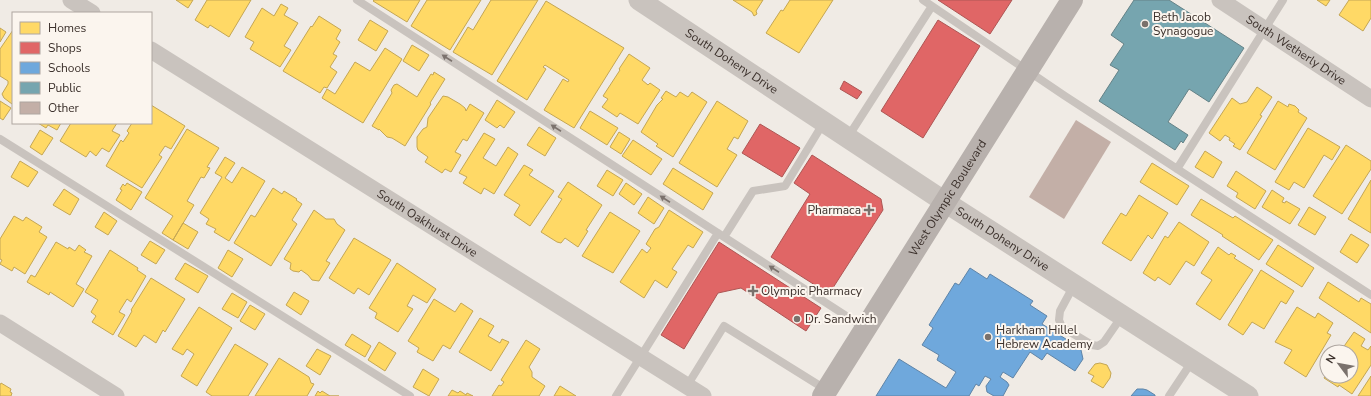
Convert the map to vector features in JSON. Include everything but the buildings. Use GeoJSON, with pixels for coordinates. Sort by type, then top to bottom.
{"type":"FeatureCollection","features":[{"type":"Feature","properties":{"kind":"main road","name":"West Olympic Boulevard"},"geometry":{"type":"LineString","coordinates":[[825,393],[1072,0]]}},
{"type":"Feature","properties":{"kind":"street"},"geometry":{"type":"LineString","coordinates":[[71,0],[90,12]]}},
{"type":"Feature","properties":{"kind":"street","name":"South Doheny Drive"},"geometry":{"type":"LineString","coordinates":[[639,0],[945,202],[1248,396]]}},
{"type":"Feature","properties":{"kind":"street","name":"South Wetherly Drive"},"geometry":{"type":"LineString","coordinates":[[1220,0],[1371,99]]}},
{"type":"Feature","properties":{"kind":"street","name":"South Oakhurst Drive"},"geometry":{"type":"LineString","coordinates":[[152,51],[703,396]]}},
{"type":"Feature","properties":{"kind":"street"},"geometry":{"type":"LineString","coordinates":[[0,323],[116,396]]}},
{"type":"Feature","properties":{"kind":"lane"},"geometry":{"type":"LineString","coordinates":[[357,0],[866,328]]}},
{"type":"Feature","properties":{"kind":"lane"},"geometry":{"type":"LineString","coordinates":[[923,0],[1028,71],[1371,296]]}},
{"type":"Feature","properties":{"kind":"lane"},"geometry":{"type":"LineString","coordinates":[[1177,169],[1283,0]]}},
{"type":"Feature","properties":{"kind":"lane"},"geometry":{"type":"LineString","coordinates":[[848,138],[932,6]]}},
{"type":"Feature","properties":{"kind":"lane"},"geometry":{"type":"LineString","coordinates":[[616,396],[721,235],[753,191],[784,186],[824,122]]}},
{"type":"Feature","properties":{"kind":"lane"},"geometry":{"type":"LineString","coordinates":[[0,139],[410,396]]}},
{"type":"Feature","properties":{"kind":"lane"},"geometry":{"type":"LineString","coordinates":[[1074,284],[1060,311],[1059,320],[1062,327],[1092,346],[1098,346],[1104,342],[1123,315]]}},
{"type":"Feature","properties":{"kind":"lane"},"geometry":{"type":"LineString","coordinates":[[687,386],[724,326],[825,393]]}},
{"type":"Feature","properties":{"kind":"lane"},"geometry":{"type":"LineString","coordinates":[[1168,396],[1193,360]]}},
{"type":"Feature","properties":{"kind":"place","name":"Beth Jacob Synagogue"},"geometry":{"type":"Point","coordinates":[1145,24]}},
{"type":"Feature","properties":{"kind":"place","name":"Pharmaca"},"geometry":{"type":"Point","coordinates":[869,210]}},
{"type":"Feature","properties":{"kind":"place","name":"Olympic Pharmacy"},"geometry":{"type":"Point","coordinates":[753,291]}},
{"type":"Feature","properties":{"kind":"place","name":"Dr. Sandwich"},"geometry":{"type":"Point","coordinates":[797,319]}},
{"type":"Feature","properties":{"kind":"place","name":"Harkham Hillel Hebrew Academy"},"geometry":{"type":"Point","coordinates":[988,337]}}]}
